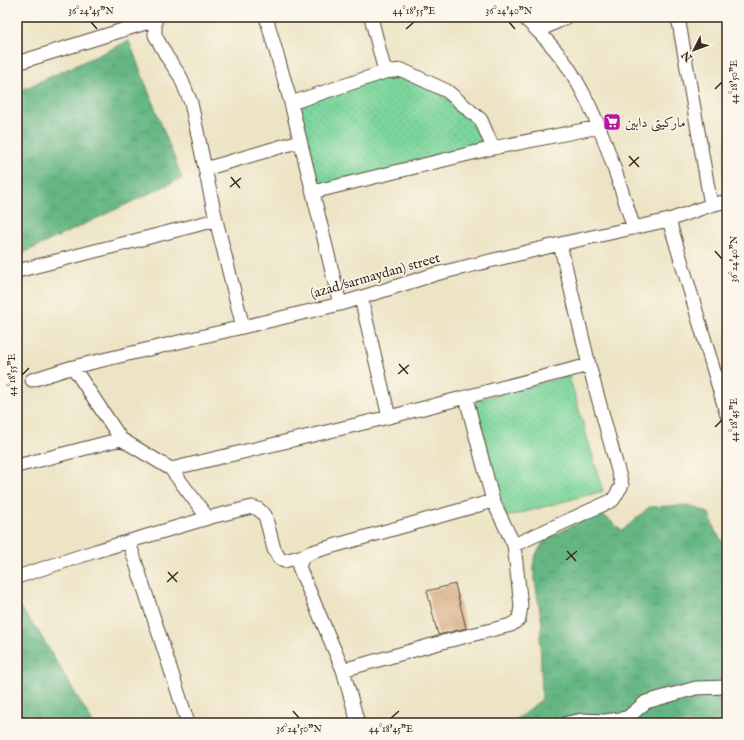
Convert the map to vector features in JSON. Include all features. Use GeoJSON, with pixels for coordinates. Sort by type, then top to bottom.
{"type":"FeatureCollection","features":[{"type":"Feature","properties":{"kind":"street"},"geometry":{"type":"LineString","coordinates":[[266,17],[291,103],[340,304]]}},
{"type":"Feature","properties":{"kind":"street"},"geometry":{"type":"LineString","coordinates":[[371,17],[385,72]]}},
{"type":"Feature","properties":{"kind":"street"},"geometry":{"type":"LineString","coordinates":[[523,17],[550,43],[576,79],[599,127],[634,228]]}},
{"type":"Feature","properties":{"kind":"street"},"geometry":{"type":"LineString","coordinates":[[538,31],[567,17]]}},
{"type":"Feature","properties":{"kind":"street"},"geometry":{"type":"LineString","coordinates":[[678,17],[711,205]]}},
{"type":"Feature","properties":{"kind":"street"},"geometry":{"type":"LineString","coordinates":[[17,63],[155,18],[155,35],[167,57],[180,76],[191,104],[216,220],[243,327]]}},
{"type":"Feature","properties":{"kind":"street"},"geometry":{"type":"LineString","coordinates":[[291,103],[385,72],[402,70],[447,91],[481,120],[493,148]]}},
{"type":"Feature","properties":{"kind":"street"},"geometry":{"type":"LineString","coordinates":[[313,192],[493,148],[599,127]]}},
{"type":"Feature","properties":{"kind":"street"},"geometry":{"type":"LineString","coordinates":[[205,169],[300,141]]}},
{"type":"Feature","properties":{"kind":"street","name":"(azad/sarmaydan) street"},"geometry":{"type":"LineString","coordinates":[[32,380],[73,367],[340,304],[436,274],[560,244],[669,220],[727,201]]}},
{"type":"Feature","properties":{"kind":"street"},"geometry":{"type":"LineString","coordinates":[[17,271],[216,220]]}},
{"type":"Feature","properties":{"kind":"street"},"geometry":{"type":"LineString","coordinates":[[669,220],[727,415]]}},
{"type":"Feature","properties":{"kind":"street"},"geometry":{"type":"LineString","coordinates":[[514,545],[613,500],[622,485],[560,244]]}},
{"type":"Feature","properties":{"kind":"street"},"geometry":{"type":"LineString","coordinates":[[361,298],[389,417]]}},
{"type":"Feature","properties":{"kind":"street"},"geometry":{"type":"LineString","coordinates":[[171,469],[466,398],[590,365]]}},
{"type":"Feature","properties":{"kind":"street"},"geometry":{"type":"LineString","coordinates":[[73,367],[121,439],[171,469],[208,518],[203,519]]}},
{"type":"Feature","properties":{"kind":"street"},"geometry":{"type":"LineString","coordinates":[[343,670],[440,643],[511,626],[519,619],[521,606],[514,545],[493,501],[466,398]]}},
{"type":"Feature","properties":{"kind":"street"},"geometry":{"type":"LineString","coordinates":[[17,466],[121,439]]}},
{"type":"Feature","properties":{"kind":"street"},"geometry":{"type":"LineString","coordinates":[[17,577],[96,551],[203,519],[252,507],[258,509],[265,515],[274,549],[279,558],[284,561],[493,501]]}},
{"type":"Feature","properties":{"kind":"street"},"geometry":{"type":"LineString","coordinates":[[129,542],[188,723]]}},
{"type":"Feature","properties":{"kind":"street"},"geometry":{"type":"LineString","coordinates":[[303,556],[299,566],[343,670],[358,723]]}},
{"type":"Feature","properties":{"kind":"street"},"geometry":{"type":"LineString","coordinates":[[567,723],[582,720],[605,721],[627,718],[646,702],[696,688],[727,688]]}},
{"type":"Feature","properties":{"kind":"green space"},"geometry":{"type":"Polygon","coordinates":[[[129,41],[182,178],[17,256],[17,92],[129,41]]]}},
{"type":"Feature","properties":{"kind":"green space"},"geometry":{"type":"Polygon","coordinates":[[[402,70],[481,120],[493,148],[313,192],[291,103],[402,70]]]}},
{"type":"Feature","properties":{"kind":"green space"},"geometry":{"type":"Polygon","coordinates":[[[569,376],[603,491],[506,517],[474,401],[569,376]]]}},
{"type":"Feature","properties":{"kind":"green space"},"geometry":{"type":"Polygon","coordinates":[[[687,505],[709,513],[715,531],[723,542],[727,539],[727,723],[510,723],[542,699],[540,637],[542,623],[534,576],[534,558],[544,541],[599,511],[622,531],[649,507],[687,505]]]}},
{"type":"Feature","properties":{"kind":"green space"},"geometry":{"type":"Polygon","coordinates":[[[17,604],[38,631],[93,723],[17,723],[17,604]]]}},
{"type":"Feature","properties":{"kind":"building"},"geometry":{"type":"Polygon","coordinates":[[[455,584],[466,628],[438,635],[427,591],[455,584]]]}},
{"type":"Feature","properties":{"kind":"place","name":"ماركيتى دابين"},"geometry":{"type":"Point","coordinates":[612,122]}}]}
